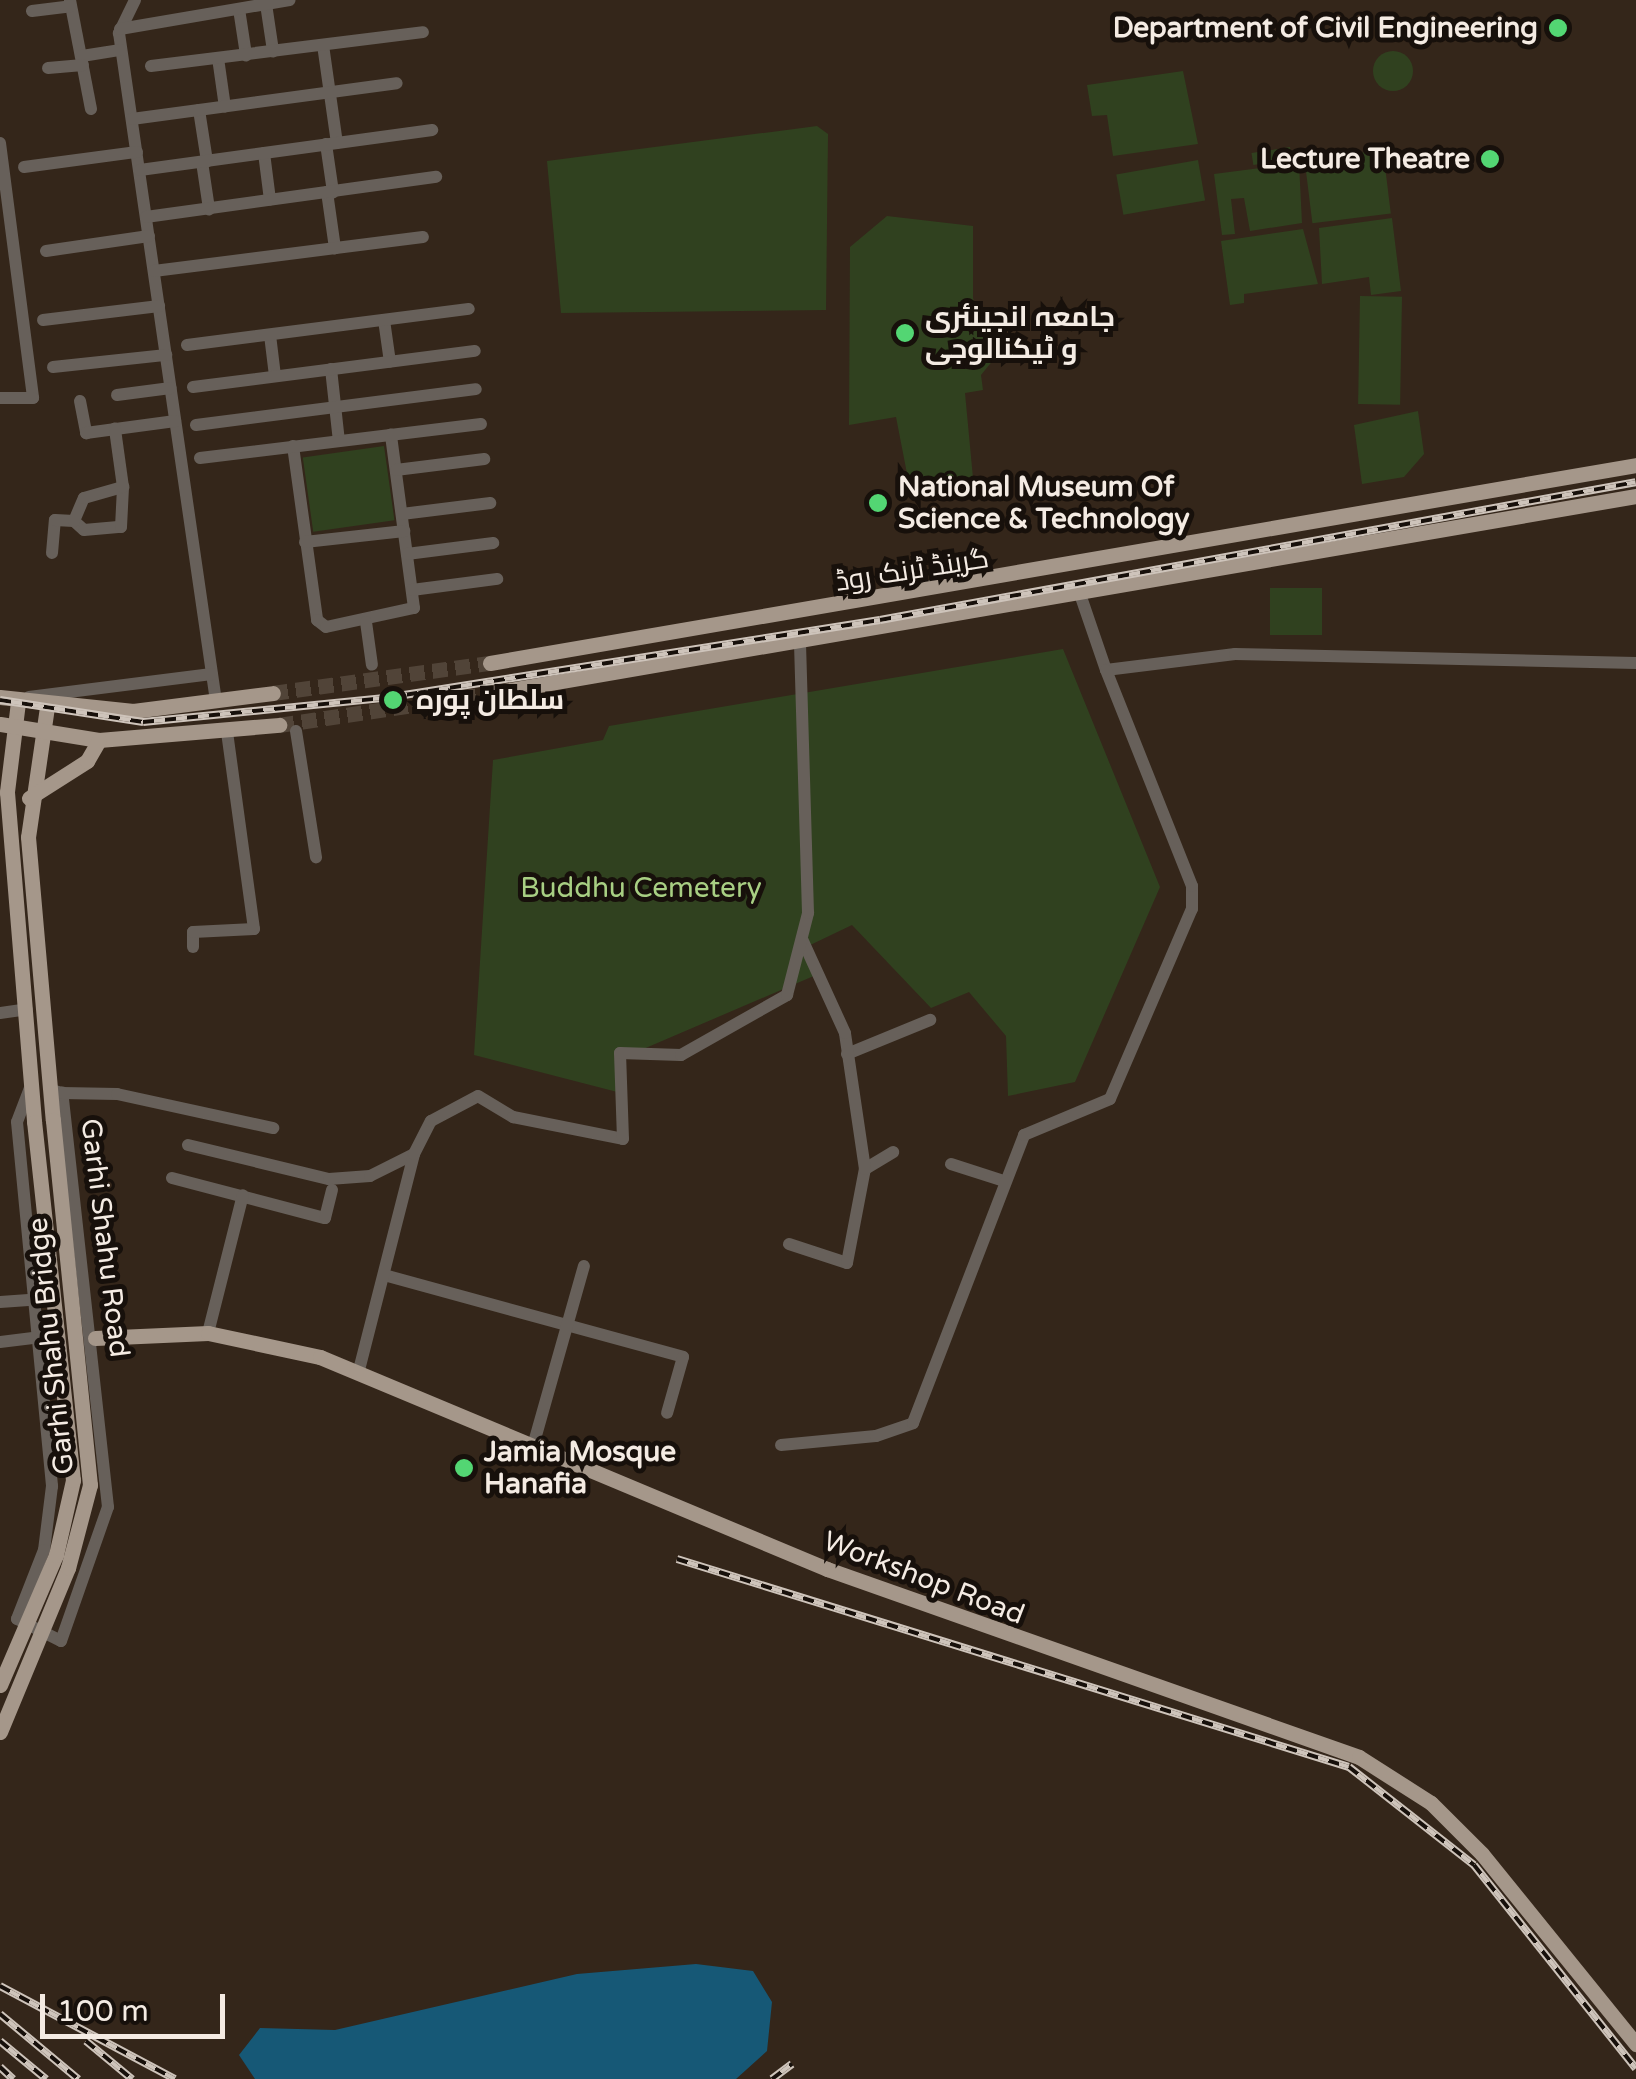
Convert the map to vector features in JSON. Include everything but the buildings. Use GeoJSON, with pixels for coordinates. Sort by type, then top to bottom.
{"type":"FeatureCollection","features":[{"type":"Feature","properties":{"kind":"main road","name":"گرینڈ ٹرنک روڈ"},"geometry":{"type":"LineString","coordinates":[[490,664],[1636,465]]}},
{"type":"Feature","properties":{"kind":"main road","name":"گرینڈ ٹرنک روڈ"},"geometry":{"type":"LineString","coordinates":[[492,693],[1080,597],[1636,496]]}},
{"type":"Feature","properties":{"kind":"main road"},"geometry":{"type":"LineString","coordinates":[[0,697],[47,707],[216,701],[273,694]]}},
{"type":"Feature","properties":{"kind":"main road"},"geometry":{"type":"LineString","coordinates":[[8,792],[7,727],[18,702]]}},
{"type":"Feature","properties":{"kind":"main road","name":"Garhi Shahu Bridge"},"geometry":{"type":"LineString","coordinates":[[0,1732],[68,1568],[90,1486],[53,1120],[56,1092],[29,798],[47,707]]}},
{"type":"Feature","properties":{"kind":"main road"},"geometry":{"type":"LineString","coordinates":[[7,727],[99,740],[227,733],[279,725]]}},
{"type":"Feature","properties":{"kind":"main road"},"geometry":{"type":"LineString","coordinates":[[29,798],[87,761],[99,740]]}},
{"type":"Feature","properties":{"kind":"main road"},"geometry":{"type":"LineString","coordinates":[[0,775],[8,792]]}},
{"type":"Feature","properties":{"kind":"main road","name":"Garhi Shahu Bridge"},"geometry":{"type":"LineString","coordinates":[[0,1685],[56,1555],[73,1480],[30,1088],[8,792]]}},
{"type":"Feature","properties":{"kind":"main road","name":"Workshop Road"},"geometry":{"type":"LineString","coordinates":[[94,1338],[208,1333],[359,1370],[827,1569],[1392,1774],[1482,1854],[1636,2044]]}},
{"type":"Feature","properties":{"kind":"street"},"geometry":{"type":"LineString","coordinates":[[135,0],[120,29],[121,50],[216,701]]}},
{"type":"Feature","properties":{"kind":"street"},"geometry":{"type":"LineString","coordinates":[[120,29],[290,0]]}},
{"type":"Feature","properties":{"kind":"street"},"geometry":{"type":"LineString","coordinates":[[32,11],[70,3],[91,109]]}},
{"type":"Feature","properties":{"kind":"street"},"geometry":{"type":"LineString","coordinates":[[266,4],[273,51]]}},
{"type":"Feature","properties":{"kind":"street"},"geometry":{"type":"LineString","coordinates":[[239,9],[246,55]]}},
{"type":"Feature","properties":{"kind":"street"},"geometry":{"type":"LineString","coordinates":[[151,66],[423,32]]}},
{"type":"Feature","properties":{"kind":"street"},"geometry":{"type":"LineString","coordinates":[[323,45],[329,92],[335,248]]}},
{"type":"Feature","properties":{"kind":"street"},"geometry":{"type":"LineString","coordinates":[[48,68],[121,50]]}},
{"type":"Feature","properties":{"kind":"street"},"geometry":{"type":"LineString","coordinates":[[218,58],[226,107]]}},
{"type":"Feature","properties":{"kind":"street"},"geometry":{"type":"LineString","coordinates":[[132,119],[397,83]]}},
{"type":"Feature","properties":{"kind":"street"},"geometry":{"type":"LineString","coordinates":[[199,110],[209,209]]}},
{"type":"Feature","properties":{"kind":"street"},"geometry":{"type":"LineString","coordinates":[[140,170],[432,130]]}},
{"type":"Feature","properties":{"kind":"street"},"geometry":{"type":"LineString","coordinates":[[0,398],[33,398],[6,265],[1,152]]}},
{"type":"Feature","properties":{"kind":"street"},"geometry":{"type":"LineString","coordinates":[[24,167],[137,152]]}},
{"type":"Feature","properties":{"kind":"street"},"geometry":{"type":"LineString","coordinates":[[264,153],[270,200]]}},
{"type":"Feature","properties":{"kind":"street"},"geometry":{"type":"LineString","coordinates":[[146,217],[436,177]]}},
{"type":"Feature","properties":{"kind":"street"},"geometry":{"type":"LineString","coordinates":[[46,251],[149,236]]}},
{"type":"Feature","properties":{"kind":"street"},"geometry":{"type":"LineString","coordinates":[[154,271],[423,236]]}},
{"type":"Feature","properties":{"kind":"street"},"geometry":{"type":"LineString","coordinates":[[43,320],[159,306]]}},
{"type":"Feature","properties":{"kind":"street"},"geometry":{"type":"LineString","coordinates":[[188,345],[468,309]]}},
{"type":"Feature","properties":{"kind":"street"},"geometry":{"type":"LineString","coordinates":[[384,320],[390,362]]}},
{"type":"Feature","properties":{"kind":"street"},"geometry":{"type":"LineString","coordinates":[[270,334],[276,376]]}},
{"type":"Feature","properties":{"kind":"street"},"geometry":{"type":"LineString","coordinates":[[193,387],[474,351]]}},
{"type":"Feature","properties":{"kind":"street"},"geometry":{"type":"LineString","coordinates":[[53,367],[166,354]]}},
{"type":"Feature","properties":{"kind":"street"},"geometry":{"type":"LineString","coordinates":[[330,370],[339,441]]}},
{"type":"Feature","properties":{"kind":"street"},"geometry":{"type":"LineString","coordinates":[[116,396],[171,388]]}},
{"type":"Feature","properties":{"kind":"street"},"geometry":{"type":"LineString","coordinates":[[196,425],[476,389]]}},
{"type":"Feature","properties":{"kind":"street"},"geometry":{"type":"LineString","coordinates":[[80,401],[86,432],[175,420]]}},
{"type":"Feature","properties":{"kind":"street"},"geometry":{"type":"LineString","coordinates":[[200,458],[480,424]]}},
{"type":"Feature","properties":{"kind":"street"},"geometry":{"type":"LineString","coordinates":[[52,553],[55,520],[74,521],[84,530],[121,527],[123,487],[115,429]]}},
{"type":"Feature","properties":{"kind":"street"},"geometry":{"type":"LineString","coordinates":[[293,446],[317,620],[366,622],[408,616],[412,590],[392,435]]}},
{"type":"Feature","properties":{"kind":"street"},"geometry":{"type":"LineString","coordinates":[[396,470],[484,460]]}},
{"type":"Feature","properties":{"kind":"street"},"geometry":{"type":"LineString","coordinates":[[74,521],[84,498],[123,487]]}},
{"type":"Feature","properties":{"kind":"street"},"geometry":{"type":"LineString","coordinates":[[402,514],[490,503]]}},
{"type":"Feature","properties":{"kind":"street"},"geometry":{"type":"LineString","coordinates":[[305,542],[404,530]]}},
{"type":"Feature","properties":{"kind":"street"},"geometry":{"type":"LineString","coordinates":[[407,554],[493,542]]}},
{"type":"Feature","properties":{"kind":"street"},"geometry":{"type":"LineString","coordinates":[[412,590],[498,580]]}},
{"type":"Feature","properties":{"kind":"street"},"geometry":{"type":"LineString","coordinates":[[780,1444],[876,1436],[913,1423],[1024,1135],[1110,1099],[1195,897],[1080,597]]}},
{"type":"Feature","properties":{"kind":"street"},"geometry":{"type":"LineString","coordinates":[[366,622],[372,664]]}},
{"type":"Feature","properties":{"kind":"street"},"geometry":{"type":"LineString","coordinates":[[359,1370],[414,1154],[432,1121],[478,1096],[514,1117],[622,1139],[620,1053],[680,1055],[788,995],[802,939],[800,644]]}},
{"type":"Feature","properties":{"kind":"street"},"geometry":{"type":"LineString","coordinates":[[1106,670],[1235,654],[1636,663]]}},
{"type":"Feature","properties":{"kind":"street"},"geometry":{"type":"LineString","coordinates":[[18,702],[212,674]]}},
{"type":"Feature","properties":{"kind":"street"},"geometry":{"type":"LineString","coordinates":[[296,731],[316,857]]}},
{"type":"Feature","properties":{"kind":"street"},"geometry":{"type":"LineString","coordinates":[[194,947],[193,932],[254,930],[227,733]]}},
{"type":"Feature","properties":{"kind":"street"},"geometry":{"type":"LineString","coordinates":[[789,1244],[847,1263],[865,1169],[847,1054],[802,939]]}},
{"type":"Feature","properties":{"kind":"street"},"geometry":{"type":"LineString","coordinates":[[0,1013],[27,1009]]}},
{"type":"Feature","properties":{"kind":"street"},"geometry":{"type":"LineString","coordinates":[[847,1054],[930,1020]]}},
{"type":"Feature","properties":{"kind":"street","name":"Garhi Shahu Road"},"geometry":{"type":"LineString","coordinates":[[30,1088],[17,1122],[52,1486],[44,1550],[17,1619],[61,1640],[108,1507],[94,1338],[56,1092]]}},
{"type":"Feature","properties":{"kind":"street"},"geometry":{"type":"LineString","coordinates":[[56,1092],[117,1094],[272,1128]]}},
{"type":"Feature","properties":{"kind":"street"},"geometry":{"type":"LineString","coordinates":[[188,1145],[329,1179],[370,1176],[414,1154]]}},
{"type":"Feature","properties":{"kind":"street"},"geometry":{"type":"LineString","coordinates":[[865,1169],[893,1152]]}},
{"type":"Feature","properties":{"kind":"street"},"geometry":{"type":"LineString","coordinates":[[951,1164],[1004,1181]]}},
{"type":"Feature","properties":{"kind":"street"},"geometry":{"type":"LineString","coordinates":[[172,1178],[325,1218],[332,1190]]}},
{"type":"Feature","properties":{"kind":"street"},"geometry":{"type":"LineString","coordinates":[[208,1333],[242,1195]]}},
{"type":"Feature","properties":{"kind":"street"},"geometry":{"type":"LineString","coordinates":[[533,1446],[584,1266]]}},
{"type":"Feature","properties":{"kind":"street"},"geometry":{"type":"LineString","coordinates":[[384,1275],[683,1357],[667,1413]]}},
{"type":"Feature","properties":{"kind":"street"},"geometry":{"type":"LineString","coordinates":[[0,1302],[32,1300]]}},
{"type":"Feature","properties":{"kind":"street"},"geometry":{"type":"LineString","coordinates":[[0,1342],[35,1338]]}},
{"type":"Feature","properties":{"kind":"green space"},"geometry":{"type":"Polygon","coordinates":[[[1393,51],[1407,57],[1413,71],[1407,85],[1393,91],[1379,85],[1373,71],[1379,57],[1393,51]]]}},
{"type":"Feature","properties":{"kind":"green space"},"geometry":{"type":"Polygon","coordinates":[[[1183,71],[1198,144],[1113,156],[1107,115],[1092,116],[1087,85],[1183,71]]]}},
{"type":"Feature","properties":{"kind":"green space"},"geometry":{"type":"Polygon","coordinates":[[[817,126],[828,134],[826,310],[561,313],[547,161],[817,126]]]}},
{"type":"Feature","properties":{"kind":"green space"},"geometry":{"type":"Polygon","coordinates":[[[1290,147],[1292,159],[1253,165],[1251,153],[1290,147]]]}},
{"type":"Feature","properties":{"kind":"green space"},"geometry":{"type":"Polygon","coordinates":[[[1383,150],[1391,214],[1312,223],[1305,160],[1383,150]]]}},
{"type":"Feature","properties":{"kind":"green space"},"geometry":{"type":"Polygon","coordinates":[[[1198,160],[1205,200],[1123,215],[1116,174],[1198,160]]]}},
{"type":"Feature","properties":{"kind":"green space"},"geometry":{"type":"Polygon","coordinates":[[[1299,163],[1302,223],[1250,231],[1244,198],[1231,199],[1235,234],[1222,235],[1214,174],[1299,163]]]}},
{"type":"Feature","properties":{"kind":"green space"},"geometry":{"type":"Polygon","coordinates":[[[887,216],[973,226],[973,298],[994,359],[981,375],[983,390],[965,393],[973,478],[910,489],[896,417],[849,425],[850,247],[887,216]]]}},
{"type":"Feature","properties":{"kind":"green space"},"geometry":{"type":"Polygon","coordinates":[[[1392,218],[1401,291],[1371,295],[1369,277],[1322,284],[1319,228],[1392,218]]]}},
{"type":"Feature","properties":{"kind":"green space"},"geometry":{"type":"Polygon","coordinates":[[[1303,229],[1318,284],[1244,294],[1244,303],[1230,305],[1221,241],[1303,229]]]}},
{"type":"Feature","properties":{"kind":"green space"},"geometry":{"type":"Polygon","coordinates":[[[1360,296],[1402,297],[1400,405],[1358,404],[1360,296]]]}},
{"type":"Feature","properties":{"kind":"green space"},"geometry":{"type":"Polygon","coordinates":[[[1418,411],[1424,454],[1404,477],[1362,484],[1354,425],[1418,411]]]}},
{"type":"Feature","properties":{"kind":"green space"},"geometry":{"type":"Polygon","coordinates":[[[384,446],[394,520],[313,532],[303,457],[384,446]]]}},
{"type":"Feature","properties":{"kind":"green space"},"geometry":{"type":"Polygon","coordinates":[[[1270,588],[1322,588],[1322,635],[1270,635],[1270,588]]]}},
{"type":"Feature","properties":{"kind":"green space","name":"Buddhu Cemetery"},"geometry":{"type":"Polygon","coordinates":[[[1063,649],[1160,887],[1075,1082],[1008,1096],[1006,1036],[969,992],[931,1008],[852,925],[804,948],[816,975],[620,1059],[625,1094],[474,1055],[493,760],[603,740],[609,726],[1063,649]]]}},
{"type":"Feature","properties":{"kind":"water"},"geometry":{"type":"Polygon","coordinates":[[[696,1964],[753,1971],[772,2002],[767,2051],[736,2079],[255,2079],[239,2055],[260,2028],[335,2030],[577,1974],[696,1964]]]}},
{"type":"Feature","properties":{"kind":"tunnel"},"geometry":{"type":"LineString","coordinates":[[273,693],[490,663]]}},
{"type":"Feature","properties":{"kind":"tunnel"},"geometry":{"type":"LineString","coordinates":[[279,725],[492,693]]}},
{"type":"Feature","properties":{"kind":"railway"},"geometry":{"type":"LineString","coordinates":[[0,700],[143,722],[385,698],[880,620],[1636,482]]}},
{"type":"Feature","properties":{"kind":"railway"},"geometry":{"type":"LineString","coordinates":[[677,1559],[1349,1767],[1474,1865],[1636,2069]]}},
{"type":"Feature","properties":{"kind":"railway"},"geometry":{"type":"LineString","coordinates":[[0,1986],[175,2079]]}},
{"type":"Feature","properties":{"kind":"railway"},"geometry":{"type":"LineString","coordinates":[[0,2014],[78,2079]]}},
{"type":"Feature","properties":{"kind":"railway"},"geometry":{"type":"LineString","coordinates":[[0,2041],[46,2079]]}},
{"type":"Feature","properties":{"kind":"railway"},"geometry":{"type":"LineString","coordinates":[[86,2041],[132,2079]]}},
{"type":"Feature","properties":{"kind":"railway"},"geometry":{"type":"LineString","coordinates":[[772,2079],[792,2064]]}},
{"type":"Feature","properties":{"kind":"railway"},"geometry":{"type":"LineString","coordinates":[[0,2067],[13,2079]]}},
{"type":"Feature","properties":{"kind":"place","name":"Department of Civil Engineering"},"geometry":{"type":"Point","coordinates":[1558,28]}},
{"type":"Feature","properties":{"kind":"place","name":"Lecture Theatre"},"geometry":{"type":"Point","coordinates":[1490,159]}},
{"type":"Feature","properties":{"kind":"place","name":"جامعہ انجینئری و ٹیکنالوجی"},"geometry":{"type":"Point","coordinates":[905,333]}},
{"type":"Feature","properties":{"kind":"place","name":"National Museum Of Science & Technology"},"geometry":{"type":"Point","coordinates":[878,503]}},
{"type":"Feature","properties":{"kind":"place","name":"سلطان پورہ"},"geometry":{"type":"Point","coordinates":[393,700]}},
{"type":"Feature","properties":{"kind":"place","name":"Jamia Mosque Hanafia"},"geometry":{"type":"Point","coordinates":[464,1468]}}]}
